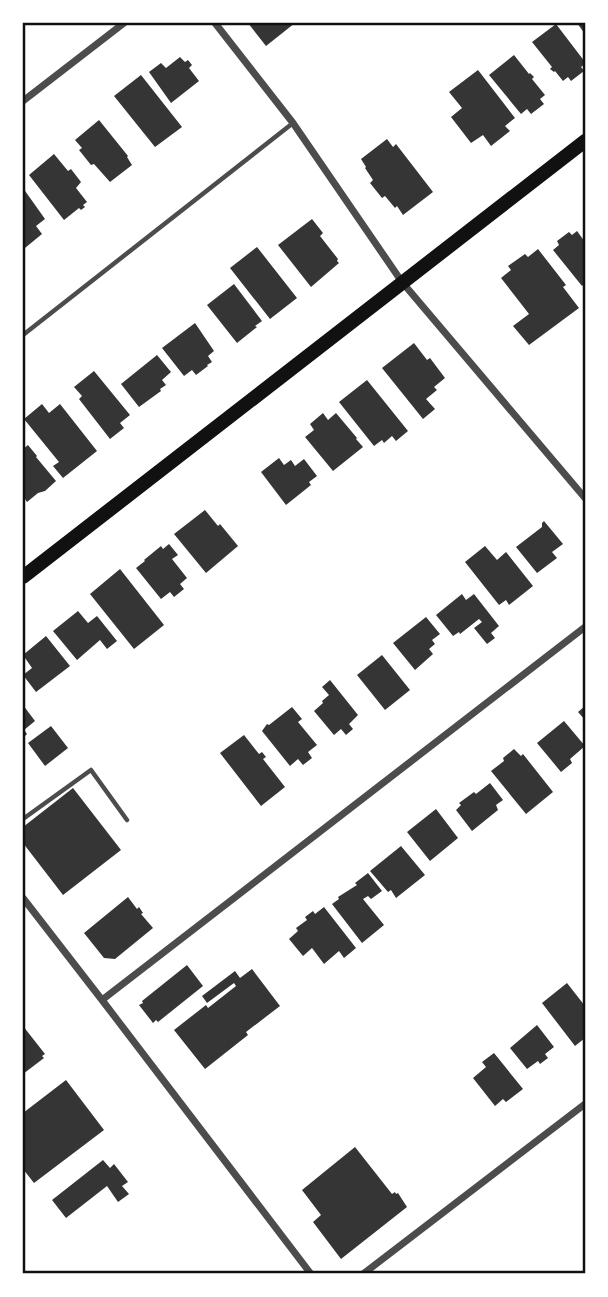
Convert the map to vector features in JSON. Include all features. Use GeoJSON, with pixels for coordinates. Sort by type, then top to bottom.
{"type":"FeatureCollection","features":[{"type":"Feature","properties":{"kind":"main road"},"geometry":{"type":"LineString","coordinates":[[23,577],[585,141]]}},
{"type":"Feature","properties":{"kind":"street"},"geometry":{"type":"LineString","coordinates":[[23,101],[124,23]]}},
{"type":"Feature","properties":{"kind":"street"},"geometry":{"type":"LineString","coordinates":[[215,23],[293,123],[402,282],[585,498]]}},
{"type":"Feature","properties":{"kind":"street"},"geometry":{"type":"LineString","coordinates":[[102,1000],[585,627]]}},
{"type":"Feature","properties":{"kind":"street"},"geometry":{"type":"LineString","coordinates":[[23,898],[311,1274]]}},
{"type":"Feature","properties":{"kind":"street"},"geometry":{"type":"LineString","coordinates":[[363,1274],[585,1104]]}},
{"type":"Feature","properties":{"kind":"lane"},"geometry":{"type":"LineString","coordinates":[[23,335],[293,123]]}},
{"type":"Feature","properties":{"kind":"lane"},"geometry":{"type":"LineString","coordinates":[[23,819],[91,770],[127,820]]}},
{"type":"Feature","properties":{"kind":"building"},"geometry":{"type":"Polygon","coordinates":[[[248,23],[295,23],[266,46],[248,23]]]}},
{"type":"Feature","properties":{"kind":"building"},"geometry":{"type":"Polygon","coordinates":[[[577,23],[585,23],[585,34],[577,23]]]}},
{"type":"Feature","properties":{"kind":"building"},"geometry":{"type":"Polygon","coordinates":[[[556,24],[585,62],[581,67],[584,71],[571,81],[568,77],[563,81],[550,69],[552,67],[532,42],[556,24]]]}},
{"type":"Feature","properties":{"kind":"building"},"geometry":{"type":"Polygon","coordinates":[[[514,55],[534,77],[532,79],[545,95],[540,99],[544,104],[531,114],[527,109],[521,114],[489,75],[514,55]]]}},
{"type":"Feature","properties":{"kind":"building"},"geometry":{"type":"Polygon","coordinates":[[[180,57],[192,65],[189,68],[199,81],[171,103],[149,72],[161,63],[166,68],[180,57]]]}},
{"type":"Feature","properties":{"kind":"building"},"geometry":{"type":"Polygon","coordinates":[[[478,70],[515,118],[505,126],[510,131],[491,146],[483,135],[471,143],[451,117],[462,108],[449,92],[478,70]]]}},
{"type":"Feature","properties":{"kind":"building"},"geometry":{"type":"Polygon","coordinates":[[[141,75],[182,127],[155,147],[114,96],[141,75]]]}},
{"type":"Feature","properties":{"kind":"building"},"geometry":{"type":"Polygon","coordinates":[[[99,120],[132,165],[110,182],[94,164],[91,165],[75,140],[99,120]]]}},
{"type":"Feature","properties":{"kind":"building"},"geometry":{"type":"Polygon","coordinates":[[[387,139],[393,147],[396,144],[433,192],[403,215],[385,196],[382,198],[370,183],[373,180],[361,159],[387,139]]]}},
{"type":"Feature","properties":{"kind":"building"},"geometry":{"type":"Polygon","coordinates":[[[54,154],[81,182],[76,188],[87,202],[83,205],[85,207],[81,210],[79,208],[64,220],[29,175],[54,154]]]}},
{"type":"Feature","properties":{"kind":"building"},"geometry":{"type":"Polygon","coordinates":[[[23,188],[45,219],[36,226],[42,234],[25,248],[23,246],[23,188]]]}},
{"type":"Feature","properties":{"kind":"building"},"geometry":{"type":"Polygon","coordinates":[[[312,219],[339,263],[311,287],[278,245],[312,219]]]}},
{"type":"Feature","properties":{"kind":"building"},"geometry":{"type":"Polygon","coordinates":[[[577,231],[585,242],[585,283],[582,286],[553,250],[559,245],[557,241],[569,232],[572,235],[577,231]]]}},
{"type":"Feature","properties":{"kind":"building"},"geometry":{"type":"Polygon","coordinates":[[[257,247],[297,298],[270,319],[230,268],[257,247]]]}},
{"type":"Feature","properties":{"kind":"building"},"geometry":{"type":"Polygon","coordinates":[[[538,249],[566,285],[563,287],[579,308],[529,345],[513,326],[529,314],[501,278],[511,270],[508,266],[538,249]]]}},
{"type":"Feature","properties":{"kind":"building"},"geometry":{"type":"Polygon","coordinates":[[[234,284],[262,321],[237,343],[207,305],[234,284]]]}},
{"type":"Feature","properties":{"kind":"building"},"geometry":{"type":"Polygon","coordinates":[[[195,323],[214,351],[208,356],[212,362],[196,375],[192,370],[184,376],[162,348],[195,323]]]}},
{"type":"Feature","properties":{"kind":"building"},"geometry":{"type":"Polygon","coordinates":[[[414,343],[445,378],[434,387],[437,390],[426,399],[435,409],[423,419],[382,368],[414,343]]]}},
{"type":"Feature","properties":{"kind":"building"},"geometry":{"type":"Polygon","coordinates":[[[157,355],[171,372],[162,380],[166,385],[161,391],[139,407],[121,384],[157,355]]]}},
{"type":"Feature","properties":{"kind":"building"},"geometry":{"type":"Polygon","coordinates":[[[94,371],[130,415],[120,423],[124,428],[110,439],[79,399],[82,396],[74,387],[94,371]]]}},
{"type":"Feature","properties":{"kind":"building"},"geometry":{"type":"Polygon","coordinates":[[[367,380],[408,431],[396,441],[392,436],[384,443],[382,440],[374,446],[339,402],[367,380]]]}},
{"type":"Feature","properties":{"kind":"building"},"geometry":{"type":"Polygon","coordinates":[[[42,404],[49,413],[60,404],[97,451],[63,478],[53,466],[59,462],[24,419],[42,404]]]}},
{"type":"Feature","properties":{"kind":"building"},"geometry":{"type":"Polygon","coordinates":[[[323,413],[328,420],[336,413],[363,447],[333,471],[305,437],[314,430],[310,424],[323,413]]]}},
{"type":"Feature","properties":{"kind":"building"},"geometry":{"type":"Polygon","coordinates":[[[28,445],[56,481],[27,502],[23,496],[23,449],[28,445]]]}},
{"type":"Feature","properties":{"kind":"building"},"geometry":{"type":"Polygon","coordinates":[[[279,458],[284,465],[291,460],[295,466],[304,459],[317,476],[309,482],[311,485],[286,505],[261,472],[279,458]]]}},
{"type":"Feature","properties":{"kind":"building"},"geometry":{"type":"Polygon","coordinates":[[[205,510],[238,546],[206,573],[174,534],[205,510]]]}},
{"type":"Feature","properties":{"kind":"building"},"geometry":{"type":"Polygon","coordinates":[[[544,521],[563,544],[552,552],[557,558],[537,573],[516,547],[542,527],[544,521]]]}},
{"type":"Feature","properties":{"kind":"building"},"geometry":{"type":"Polygon","coordinates":[[[169,544],[178,555],[172,559],[187,578],[180,584],[184,589],[174,597],[170,592],[161,599],[136,568],[161,546],[163,549],[169,544]]]}},
{"type":"Feature","properties":{"kind":"building"},"geometry":{"type":"Polygon","coordinates":[[[485,546],[497,560],[506,552],[533,586],[509,605],[506,600],[499,605],[465,562],[485,546]]]}},
{"type":"Feature","properties":{"kind":"building"},"geometry":{"type":"Polygon","coordinates":[[[120,569],[164,625],[134,649],[90,594],[120,569]]]}},
{"type":"Feature","properties":{"kind":"building"},"geometry":{"type":"Polygon","coordinates":[[[462,594],[466,600],[474,594],[499,626],[491,633],[495,638],[487,644],[474,628],[482,622],[479,619],[460,634],[459,632],[453,636],[436,615],[462,594]]]}},
{"type":"Feature","properties":{"kind":"building"},"geometry":{"type":"Polygon","coordinates":[[[78,611],[88,623],[97,616],[117,641],[107,649],[100,640],[77,660],[53,631],[78,611]]]}},
{"type":"Feature","properties":{"kind":"building"},"geometry":{"type":"Polygon","coordinates":[[[426,617],[440,634],[432,640],[435,644],[429,649],[433,654],[415,670],[393,643],[426,617]]]}},
{"type":"Feature","properties":{"kind":"building"},"geometry":{"type":"Polygon","coordinates":[[[46,636],[70,666],[36,692],[23,675],[32,668],[23,655],[46,636]]]}},
{"type":"Feature","properties":{"kind":"building"},"geometry":{"type":"Polygon","coordinates":[[[382,655],[410,690],[385,710],[357,675],[382,655]]]}},
{"type":"Feature","properties":{"kind":"building"},"geometry":{"type":"Polygon","coordinates":[[[330,680],[358,715],[349,724],[353,729],[346,735],[341,729],[334,735],[314,711],[329,695],[322,687],[330,680]]]}},
{"type":"Feature","properties":{"kind":"building"},"geometry":{"type":"Polygon","coordinates":[[[23,705],[35,721],[24,730],[27,734],[23,738],[23,705]]]}},
{"type":"Feature","properties":{"kind":"building"},"geometry":{"type":"Polygon","coordinates":[[[585,706],[585,720],[578,712],[585,706]]]}},
{"type":"Feature","properties":{"kind":"building"},"geometry":{"type":"Polygon","coordinates":[[[292,707],[302,719],[298,722],[317,745],[308,752],[312,758],[303,765],[298,759],[290,766],[262,731],[267,724],[292,707]]]}},
{"type":"Feature","properties":{"kind":"building"},"geometry":{"type":"Polygon","coordinates":[[[564,721],[585,746],[570,759],[572,763],[561,772],[537,743],[564,721]]]}},
{"type":"Feature","properties":{"kind":"building"},"geometry":{"type":"Polygon","coordinates":[[[51,726],[68,748],[45,766],[28,743],[51,726]]]}},
{"type":"Feature","properties":{"kind":"building"},"geometry":{"type":"Polygon","coordinates":[[[244,735],[259,754],[262,752],[266,757],[263,759],[285,787],[261,806],[220,753],[244,735]]]}},
{"type":"Feature","properties":{"kind":"building"},"geometry":{"type":"Polygon","coordinates":[[[514,749],[521,756],[523,754],[553,792],[526,814],[491,771],[514,749]]]}},
{"type":"Feature","properties":{"kind":"building"},"geometry":{"type":"Polygon","coordinates":[[[490,783],[503,800],[496,805],[498,810],[472,831],[456,810],[461,805],[459,803],[490,783]]]}},
{"type":"Feature","properties":{"kind":"building"},"geometry":{"type":"Polygon","coordinates":[[[73,788],[121,850],[63,895],[23,843],[23,827],[73,788]]]}},
{"type":"Feature","properties":{"kind":"building"},"geometry":{"type":"Polygon","coordinates":[[[436,809],[458,838],[430,861],[407,832],[436,809]]]}},
{"type":"Feature","properties":{"kind":"building"},"geometry":{"type":"Polygon","coordinates":[[[401,846],[425,875],[396,898],[370,871],[401,846]]]}},
{"type":"Feature","properties":{"kind":"building"},"geometry":{"type":"Polygon","coordinates":[[[368,873],[382,891],[371,899],[368,896],[363,899],[384,925],[362,943],[332,904],[368,873]]]}},
{"type":"Feature","properties":{"kind":"building"},"geometry":{"type":"Polygon","coordinates":[[[128,897],[137,909],[139,907],[143,913],[141,914],[153,928],[115,959],[104,958],[84,933],[128,897]]]}},
{"type":"Feature","properties":{"kind":"building"},"geometry":{"type":"Polygon","coordinates":[[[324,907],[356,948],[344,958],[339,951],[324,964],[312,948],[303,956],[289,939],[298,931],[296,928],[307,920],[305,917],[324,907]]]}},
{"type":"Feature","properties":{"kind":"building"},"geometry":{"type":"Polygon","coordinates":[[[187,965],[203,986],[158,1022],[156,1020],[153,1023],[139,1005],[187,965]]]}},
{"type":"Feature","properties":{"kind":"building"},"geometry":{"type":"Polygon","coordinates":[[[252,969],[280,1006],[205,1069],[174,1030],[236,986],[234,983],[207,1003],[202,996],[235,971],[240,978],[252,969]]]}},
{"type":"Feature","properties":{"kind":"building"},"geometry":{"type":"Polygon","coordinates":[[[567,983],[585,1006],[585,1038],[575,1046],[542,1003],[567,983]]]}},
{"type":"Feature","properties":{"kind":"building"},"geometry":{"type":"Polygon","coordinates":[[[537,1025],[554,1047],[545,1054],[548,1058],[527,1069],[510,1048],[537,1025]]]}},
{"type":"Feature","properties":{"kind":"building"},"geometry":{"type":"Polygon","coordinates":[[[23,1026],[45,1054],[42,1056],[44,1058],[23,1074],[23,1026]]]}},
{"type":"Feature","properties":{"kind":"building"},"geometry":{"type":"Polygon","coordinates":[[[494,1053],[523,1089],[506,1102],[503,1099],[495,1106],[473,1078],[486,1067],[482,1062],[494,1053]]]}},
{"type":"Feature","properties":{"kind":"building"},"geometry":{"type":"Polygon","coordinates":[[[66,1080],[104,1130],[34,1183],[23,1169],[23,1113],[66,1080]]]}},
{"type":"Feature","properties":{"kind":"building"},"geometry":{"type":"Polygon","coordinates":[[[355,1147],[392,1194],[398,1193],[407,1207],[341,1259],[313,1222],[321,1215],[302,1190],[355,1147]]]}},
{"type":"Feature","properties":{"kind":"building"},"geometry":{"type":"Polygon","coordinates":[[[103,1160],[110,1168],[114,1164],[128,1182],[122,1186],[129,1194],[118,1202],[107,1186],[66,1218],[52,1200],[103,1160]]]}}]}
